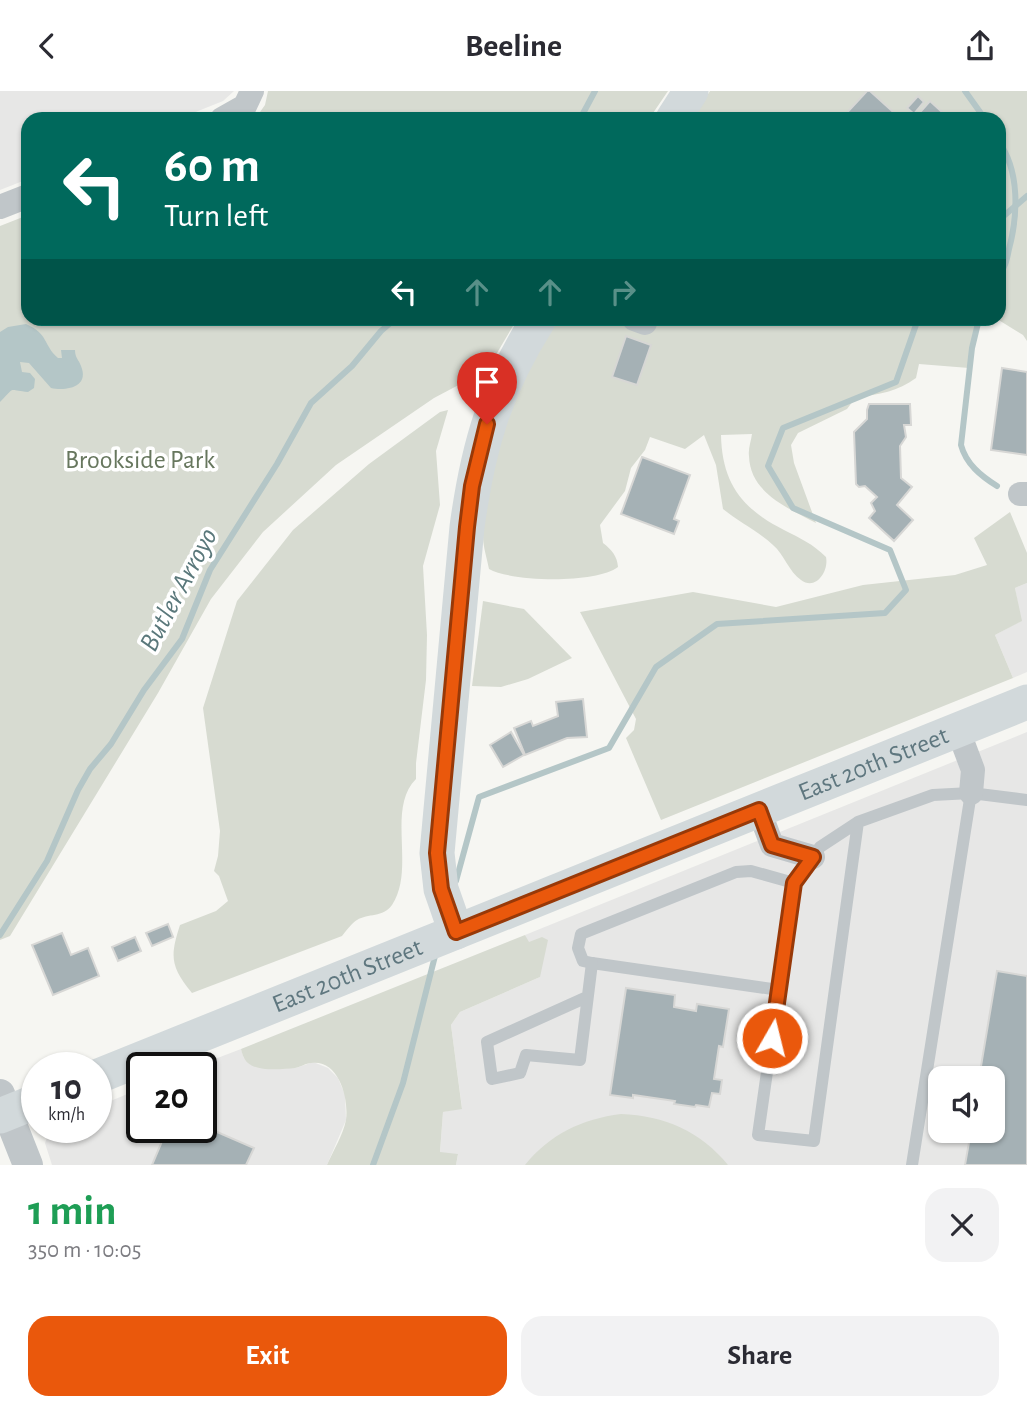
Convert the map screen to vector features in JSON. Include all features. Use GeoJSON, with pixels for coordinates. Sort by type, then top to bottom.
{"type":"FeatureCollection","features":[{"type":"Feature","properties":{"kind":"main road"},"geometry":{"type":"LineString","coordinates":[[678,112],[691,91]]}},
{"type":"Feature","properties":{"kind":"main road"},"geometry":{"type":"LineString","coordinates":[[456,932],[441,889],[437,853],[467,527],[475,472],[487,424],[504,381],[535,326]]}},
{"type":"Feature","properties":{"kind":"main road","name":"East 20th Street"},"geometry":{"type":"LineString","coordinates":[[112,1071],[1027,702]]}},
{"type":"Feature","properties":{"kind":"street"},"geometry":{"type":"LineString","coordinates":[[238,112],[245,106],[251,94]]}},
{"type":"Feature","properties":{"kind":"street"},"geometry":{"type":"LineString","coordinates":[[0,207],[21,199]]}},
{"type":"Feature","properties":{"kind":"street"},"geometry":{"type":"LineString","coordinates":[[958,730],[974,770],[971,793]]}},
{"type":"Feature","properties":{"kind":"street"},"geometry":{"type":"LineString","coordinates":[[759,810],[772,845],[813,857]]}},
{"type":"Feature","properties":{"kind":"street"},"geometry":{"type":"LineString","coordinates":[[11,1106],[28,1165]]}},
{"type":"Feature","properties":{"kind":"lane"},"geometry":{"type":"LineString","coordinates":[[858,822],[814,1141],[758,1135],[794,883],[820,848],[858,822],[933,795],[971,793],[1027,800]]}},
{"type":"Feature","properties":{"kind":"lane"},"geometry":{"type":"LineString","coordinates":[[912,1165],[971,793]]}},
{"type":"Feature","properties":{"kind":"lane"},"geometry":{"type":"LineString","coordinates":[[779,990],[592,963],[583,961],[578,948],[581,935],[736,872],[751,871],[794,883]]}},
{"type":"Feature","properties":{"kind":"lane"},"geometry":{"type":"LineString","coordinates":[[587,997],[487,1042],[492,1079],[520,1073],[526,1055],[580,1060],[592,963]]}},
{"type":"Feature","properties":{"kind":"shaded area"},"geometry":{"type":"Polygon","coordinates":[[[0,91],[234,91],[223,101],[196,112],[21,112],[21,182],[0,190],[0,91]]]}},
{"type":"Feature","properties":{"kind":"shaded area"},"geometry":{"type":"Polygon","coordinates":[[[21,325],[33,328],[58,358],[62,358],[61,350],[75,350],[83,373],[82,379],[69,388],[51,388],[29,363],[20,362],[22,372],[30,373],[35,379],[34,388],[28,392],[12,390],[0,402],[0,332],[8,327],[21,325]]]}},
{"type":"Feature","properties":{"kind":"shaded area"},"geometry":{"type":"Polygon","coordinates":[[[1027,583],[1027,672],[1013,678],[995,635],[1021,621],[1015,588],[1027,583]]]}},
{"type":"Feature","properties":{"kind":"shaded area"},"geometry":{"type":"Polygon","coordinates":[[[1027,732],[1027,1165],[456,1165],[458,1155],[440,1153],[443,1112],[462,1108],[451,1025],[460,1012],[540,977],[525,935],[1027,732]]]}},
{"type":"Feature","properties":{"kind":"shaded area"},"geometry":{"type":"Polygon","coordinates":[[[241,1049],[244,1058],[280,1068],[296,1068],[313,1062],[328,1068],[338,1078],[345,1095],[346,1120],[327,1165],[52,1165],[45,1143],[112,1143],[112,1100],[126,1095],[126,1143],[217,1143],[217,1058],[241,1049]]]}},
{"type":"Feature","properties":{"kind":"green space"},"geometry":{"type":"Polygon","coordinates":[[[268,91],[668,91],[654,112],[260,112],[265,105],[268,91]]]}},
{"type":"Feature","properties":{"kind":"green space"},"geometry":{"type":"Polygon","coordinates":[[[710,91],[1027,91],[1027,341],[1023,335],[1006,325],[1006,112],[696,112],[710,91]]]}},
{"type":"Feature","properties":{"kind":"green space","name":"Brookside Park"},"geometry":{"type":"Polygon","coordinates":[[[21,218],[21,326],[513,326],[487,370],[434,398],[336,465],[263,532],[211,599],[158,693],[10,936],[0,940],[0,226],[21,218]]]}},
{"type":"Feature","properties":{"kind":"green space"},"geometry":{"type":"Polygon","coordinates":[[[554,326],[979,326],[969,368],[919,364],[916,378],[902,386],[888,392],[856,397],[847,409],[798,433],[791,445],[794,463],[816,523],[763,490],[751,469],[749,448],[752,434],[721,435],[725,467],[737,493],[769,522],[816,548],[826,557],[823,573],[812,583],[797,577],[773,545],[723,509],[716,465],[704,435],[685,449],[650,437],[645,450],[631,468],[625,491],[600,525],[603,543],[614,553],[618,567],[607,573],[574,579],[516,577],[489,569],[483,531],[494,468],[514,402],[554,326]]]}},
{"type":"Feature","properties":{"kind":"green space"},"geometry":{"type":"Polygon","coordinates":[[[448,410],[436,451],[440,505],[423,566],[427,635],[426,680],[416,779],[407,792],[403,806],[402,874],[399,890],[388,909],[357,920],[342,936],[192,993],[179,975],[174,961],[180,925],[216,911],[228,901],[219,876],[214,871],[220,831],[203,708],[237,601],[293,530],[369,464],[440,412],[448,410]]]}},
{"type":"Feature","properties":{"kind":"green space"},"geometry":{"type":"Polygon","coordinates":[[[1010,512],[1027,553],[1027,583],[1015,588],[1022,621],[995,635],[1013,678],[661,820],[626,738],[634,730],[636,719],[580,612],[693,592],[776,607],[863,585],[955,575],[987,565],[974,538],[1010,512]]]}},
{"type":"Feature","properties":{"kind":"green space"},"geometry":{"type":"Polygon","coordinates":[[[483,601],[524,609],[572,658],[528,679],[501,687],[472,686],[483,601]]]}},
{"type":"Feature","properties":{"kind":"green space"},"geometry":{"type":"Polygon","coordinates":[[[525,935],[529,942],[542,937],[548,940],[540,977],[460,1012],[451,1025],[462,1109],[443,1112],[440,1152],[458,1154],[456,1165],[327,1165],[340,1137],[347,1111],[344,1092],[335,1074],[321,1063],[284,1069],[258,1068],[248,1063],[243,1056],[241,1049],[525,935]]]}},
{"type":"Feature","properties":{"kind":"green space"},"geometry":{"type":"Polygon","coordinates":[[[621,1114],[652,1118],[680,1127],[706,1143],[728,1165],[525,1165],[545,1145],[568,1130],[593,1120],[621,1114]]]}},
{"type":"Feature","properties":{"kind":"building"},"geometry":{"type":"Polygon","coordinates":[[[870,91],[893,112],[848,112],[870,91]]]}},
{"type":"Feature","properties":{"kind":"building"},"geometry":{"type":"Polygon","coordinates":[[[918,96],[924,102],[916,112],[907,108],[918,96]]]}},
{"type":"Feature","properties":{"kind":"building"},"geometry":{"type":"Polygon","coordinates":[[[930,101],[942,112],[920,112],[930,101]]]}},
{"type":"Feature","properties":{"kind":"building"},"geometry":{"type":"Polygon","coordinates":[[[626,336],[651,345],[637,385],[612,377],[626,336]]]}},
{"type":"Feature","properties":{"kind":"building"},"geometry":{"type":"Polygon","coordinates":[[[1002,368],[1027,372],[1027,455],[991,450],[1002,368]]]}},
{"type":"Feature","properties":{"kind":"building"},"geometry":{"type":"Polygon","coordinates":[[[869,404],[910,404],[911,425],[904,425],[906,437],[900,446],[901,478],[912,487],[897,505],[913,520],[894,541],[869,518],[875,511],[871,503],[877,497],[865,486],[859,487],[856,484],[854,432],[867,419],[869,404]]]}},
{"type":"Feature","properties":{"kind":"building"},"geometry":{"type":"Polygon","coordinates":[[[642,457],[690,475],[674,519],[679,521],[674,534],[621,514],[642,457]]]}},
{"type":"Feature","properties":{"kind":"building"},"geometry":{"type":"Polygon","coordinates":[[[583,699],[587,737],[567,738],[525,755],[514,728],[531,721],[533,726],[558,716],[556,702],[583,699]]]}},
{"type":"Feature","properties":{"kind":"building"},"geometry":{"type":"Polygon","coordinates":[[[511,732],[524,755],[503,767],[490,745],[511,732]]]}},
{"type":"Feature","properties":{"kind":"building"},"geometry":{"type":"Polygon","coordinates":[[[168,924],[173,937],[152,946],[146,933],[168,924]]]}},
{"type":"Feature","properties":{"kind":"building"},"geometry":{"type":"Polygon","coordinates":[[[62,933],[71,955],[88,948],[99,976],[53,995],[32,945],[62,933]]]}},
{"type":"Feature","properties":{"kind":"building"},"geometry":{"type":"Polygon","coordinates":[[[135,937],[141,951],[118,961],[112,947],[135,937]]]}},
{"type":"Feature","properties":{"kind":"building"},"geometry":{"type":"Polygon","coordinates":[[[997,971],[1027,976],[1027,1165],[965,1165],[969,1143],[1005,1143],[1005,1066],[981,1066],[997,971]]]}},
{"type":"Feature","properties":{"kind":"building"},"geometry":{"type":"Polygon","coordinates":[[[626,988],[675,995],[674,1007],[696,1011],[697,1004],[729,1009],[714,1079],[722,1080],[720,1094],[712,1093],[709,1107],[674,1104],[675,1101],[633,1095],[633,1098],[610,1095],[626,988]]]}},
{"type":"Feature","properties":{"kind":"building"},"geometry":{"type":"Polygon","coordinates":[[[217,1132],[254,1148],[246,1165],[152,1165],[161,1143],[217,1143],[217,1132]]]}},
{"type":"Feature","properties":{"kind":"waterway","name":"Butler Arroyo"},"geometry":{"type":"LineString","coordinates":[[584,112],[595,91]]}},
{"type":"Feature","properties":{"kind":"waterway"},"geometry":{"type":"LineString","coordinates":[[965,91],[980,112]]}},
{"type":"Feature","properties":{"kind":"waterway"},"geometry":{"type":"LineString","coordinates":[[1006,154],[1015,194],[1014,222],[1006,261]]}},
{"type":"Feature","properties":{"kind":"waterway"},"geometry":{"type":"LineString","coordinates":[[1006,214],[1027,196]]}},
{"type":"Feature","properties":{"kind":"waterway","name":"Butler Arroyo"},"geometry":{"type":"LineString","coordinates":[[0,935],[47,861],[90,769],[111,744],[144,690],[182,639],[210,570],[277,464],[311,403],[352,366],[387,326]]}},
{"type":"Feature","properties":{"kind":"waterway"},"geometry":{"type":"LineString","coordinates":[[456,881],[479,797],[609,748],[656,667],[717,624],[885,613],[906,590],[890,550],[793,508],[768,466],[783,428],[896,382],[916,326]]}},
{"type":"Feature","properties":{"kind":"waterway"},"geometry":{"type":"LineString","coordinates":[[977,326],[972,348],[961,445],[966,458],[975,469],[997,486]]}},
{"type":"Feature","properties":{"kind":"waterway"},"geometry":{"type":"LineString","coordinates":[[373,1165],[403,1083],[436,952]]}},
{"type":"Feature","properties":{"kind":"route"},"geometry":{"type":"LineString","coordinates":[[487,424],[472,486],[467,527],[437,853],[441,889],[456,932],[759,810],[772,845],[813,857],[794,883],[772,1038]]}}]}
